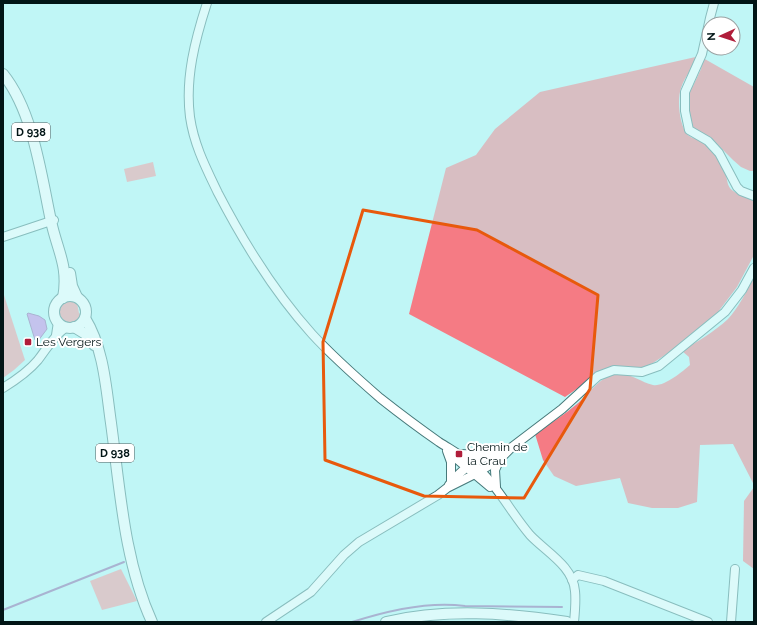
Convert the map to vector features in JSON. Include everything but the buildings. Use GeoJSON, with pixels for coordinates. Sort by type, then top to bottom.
{"type":"FeatureCollection","features":[{"type":"Feature","properties":{"kind":"main road","name":"D 938"},"geometry":{"type":"LineString","coordinates":[[3,74],[17,95],[29,125],[65,272],[63,298],[55,307],[55,315],[66,325],[87,335],[96,347],[100,358]]}},
{"type":"Feature","properties":{"kind":"main road","name":"D 938"},"geometry":{"type":"LineString","coordinates":[[52,220],[65,252],[72,286],[77,297],[86,308],[85,318],[94,336],[100,358],[107,394],[127,537],[140,590],[152,622]]}},
{"type":"Feature","properties":{"kind":"main road"},"geometry":{"type":"LineString","coordinates":[[63,298],[70,296],[77,297]]}},
{"type":"Feature","properties":{"kind":"main road"},"geometry":{"type":"LineString","coordinates":[[66,325],[80,324],[85,318]]}},
{"type":"Feature","properties":{"kind":"main road","name":"D 938"},"geometry":{"type":"LineString","coordinates":[[140,590],[156,622]]}},
{"type":"Feature","properties":{"kind":"main road"},"geometry":{"type":"LineString","coordinates":[[386,622],[431,615],[484,613],[567,622]]}},
{"type":"Feature","properties":{"kind":"street"},"geometry":{"type":"LineString","coordinates":[[207,3],[195,39],[190,67],[189,94],[192,130],[199,152],[224,203],[244,239],[284,299],[313,335],[341,363],[381,398],[440,442],[459,454],[469,465]]}},
{"type":"Feature","properties":{"kind":"street"},"geometry":{"type":"LineString","coordinates":[[714,3],[702,54],[685,92],[687,122],[689,130],[708,141],[719,153],[737,187],[754,196]]}},
{"type":"Feature","properties":{"kind":"street"},"geometry":{"type":"LineString","coordinates":[[3,237],[52,220]]}},
{"type":"Feature","properties":{"kind":"street"},"geometry":{"type":"LineString","coordinates":[[449,485],[478,472],[500,458],[562,409],[598,376],[614,370],[642,372],[659,366],[719,318],[742,290],[754,268]]}},
{"type":"Feature","properties":{"kind":"street"},"geometry":{"type":"LineString","coordinates":[[3,388],[23,375],[31,367],[56,335],[66,325]]}},
{"type":"Feature","properties":{"kind":"street"},"geometry":{"type":"LineString","coordinates":[[440,442],[447,450],[469,465],[496,487],[504,500]]}},
{"type":"Feature","properties":{"kind":"street"},"geometry":{"type":"LineString","coordinates":[[266,622],[311,592],[344,555],[359,542],[438,495],[469,465],[512,447]]}},
{"type":"Feature","properties":{"kind":"street"},"geometry":{"type":"LineString","coordinates":[[447,450],[451,462],[449,485]]}},
{"type":"Feature","properties":{"kind":"street"},"geometry":{"type":"LineString","coordinates":[[459,454],[491,455]]}},
{"type":"Feature","properties":{"kind":"street"},"geometry":{"type":"LineString","coordinates":[[496,487],[495,470],[500,458]]}},
{"type":"Feature","properties":{"kind":"street"},"geometry":{"type":"LineString","coordinates":[[478,472],[504,500],[530,534],[544,549],[562,564],[570,574],[575,590],[574,622]]}},
{"type":"Feature","properties":{"kind":"street"},"geometry":{"type":"LineString","coordinates":[[731,622],[735,569]]}},
{"type":"Feature","properties":{"kind":"street"},"geometry":{"type":"LineString","coordinates":[[572,580],[578,574],[604,581],[708,622]]}},
{"type":"Feature","properties":{"kind":"highlighted area"},"geometry":{"type":"Polygon","coordinates":[[[363,210],[477,230],[598,295],[590,389],[524,498],[424,496],[325,460],[323,342],[363,210]]]}},
{"type":"Feature","properties":{"kind":"shaded area"},"geometry":{"type":"Polygon","coordinates":[[[700,56],[685,79],[680,93],[679,105],[685,131],[688,135],[709,146],[715,153],[724,167],[730,188],[742,195],[754,198],[754,255],[737,287],[718,312],[674,349],[653,363],[642,368],[622,366],[611,367],[565,397],[409,314],[446,168],[476,155],[495,129],[540,92],[700,56]]]}},
{"type":"Feature","properties":{"kind":"shaded area"},"geometry":{"type":"Polygon","coordinates":[[[703,58],[754,87],[754,171],[741,167],[712,139],[697,132],[692,127],[689,116],[687,94],[693,86],[701,69],[703,58]]]}},
{"type":"Feature","properties":{"kind":"shaded area"},"geometry":{"type":"Polygon","coordinates":[[[153,162],[156,176],[127,182],[124,169],[153,162]]]}},
{"type":"Feature","properties":{"kind":"shaded area"},"geometry":{"type":"Polygon","coordinates":[[[754,277],[754,485],[733,444],[700,445],[697,502],[678,508],[652,508],[628,503],[620,478],[576,486],[554,476],[543,460],[535,434],[581,401],[598,383],[607,377],[623,374],[648,384],[657,385],[662,384],[678,375],[690,365],[689,357],[682,351],[712,332],[728,319],[739,305],[754,277]]]}},
{"type":"Feature","properties":{"kind":"shaded area"},"geometry":{"type":"Polygon","coordinates":[[[3,292],[25,360],[3,378],[3,292]]]}},
{"type":"Feature","properties":{"kind":"shaded area"},"geometry":{"type":"Polygon","coordinates":[[[66,301],[77,303],[79,313],[81,315],[76,322],[66,322],[60,316],[60,309],[66,301]]]}},
{"type":"Feature","properties":{"kind":"shaded area"},"geometry":{"type":"Polygon","coordinates":[[[27,314],[39,316],[45,320],[47,329],[38,341],[35,340],[27,314]]]}},
{"type":"Feature","properties":{"kind":"shaded area"},"geometry":{"type":"Polygon","coordinates":[[[754,487],[754,569],[743,561],[744,501],[754,487]]]}},
{"type":"Feature","properties":{"kind":"shaded area"},"geometry":{"type":"Polygon","coordinates":[[[121,569],[137,601],[102,610],[90,581],[121,569]]]}},
{"type":"Feature","properties":{"kind":"waterway"},"geometry":{"type":"LineString","coordinates":[[3,610],[124,562]]}},
{"type":"Feature","properties":{"kind":"waterway"},"geometry":{"type":"LineString","coordinates":[[352,622],[379,614],[422,606],[451,605],[562,607]]}},
{"type":"Feature","properties":{"kind":"place","name":"Les Vergers"},"geometry":{"type":"Point","coordinates":[28,342]}},
{"type":"Feature","properties":{"kind":"place","name":"Chemin de la Crau"},"geometry":{"type":"Point","coordinates":[459,454]}}]}
